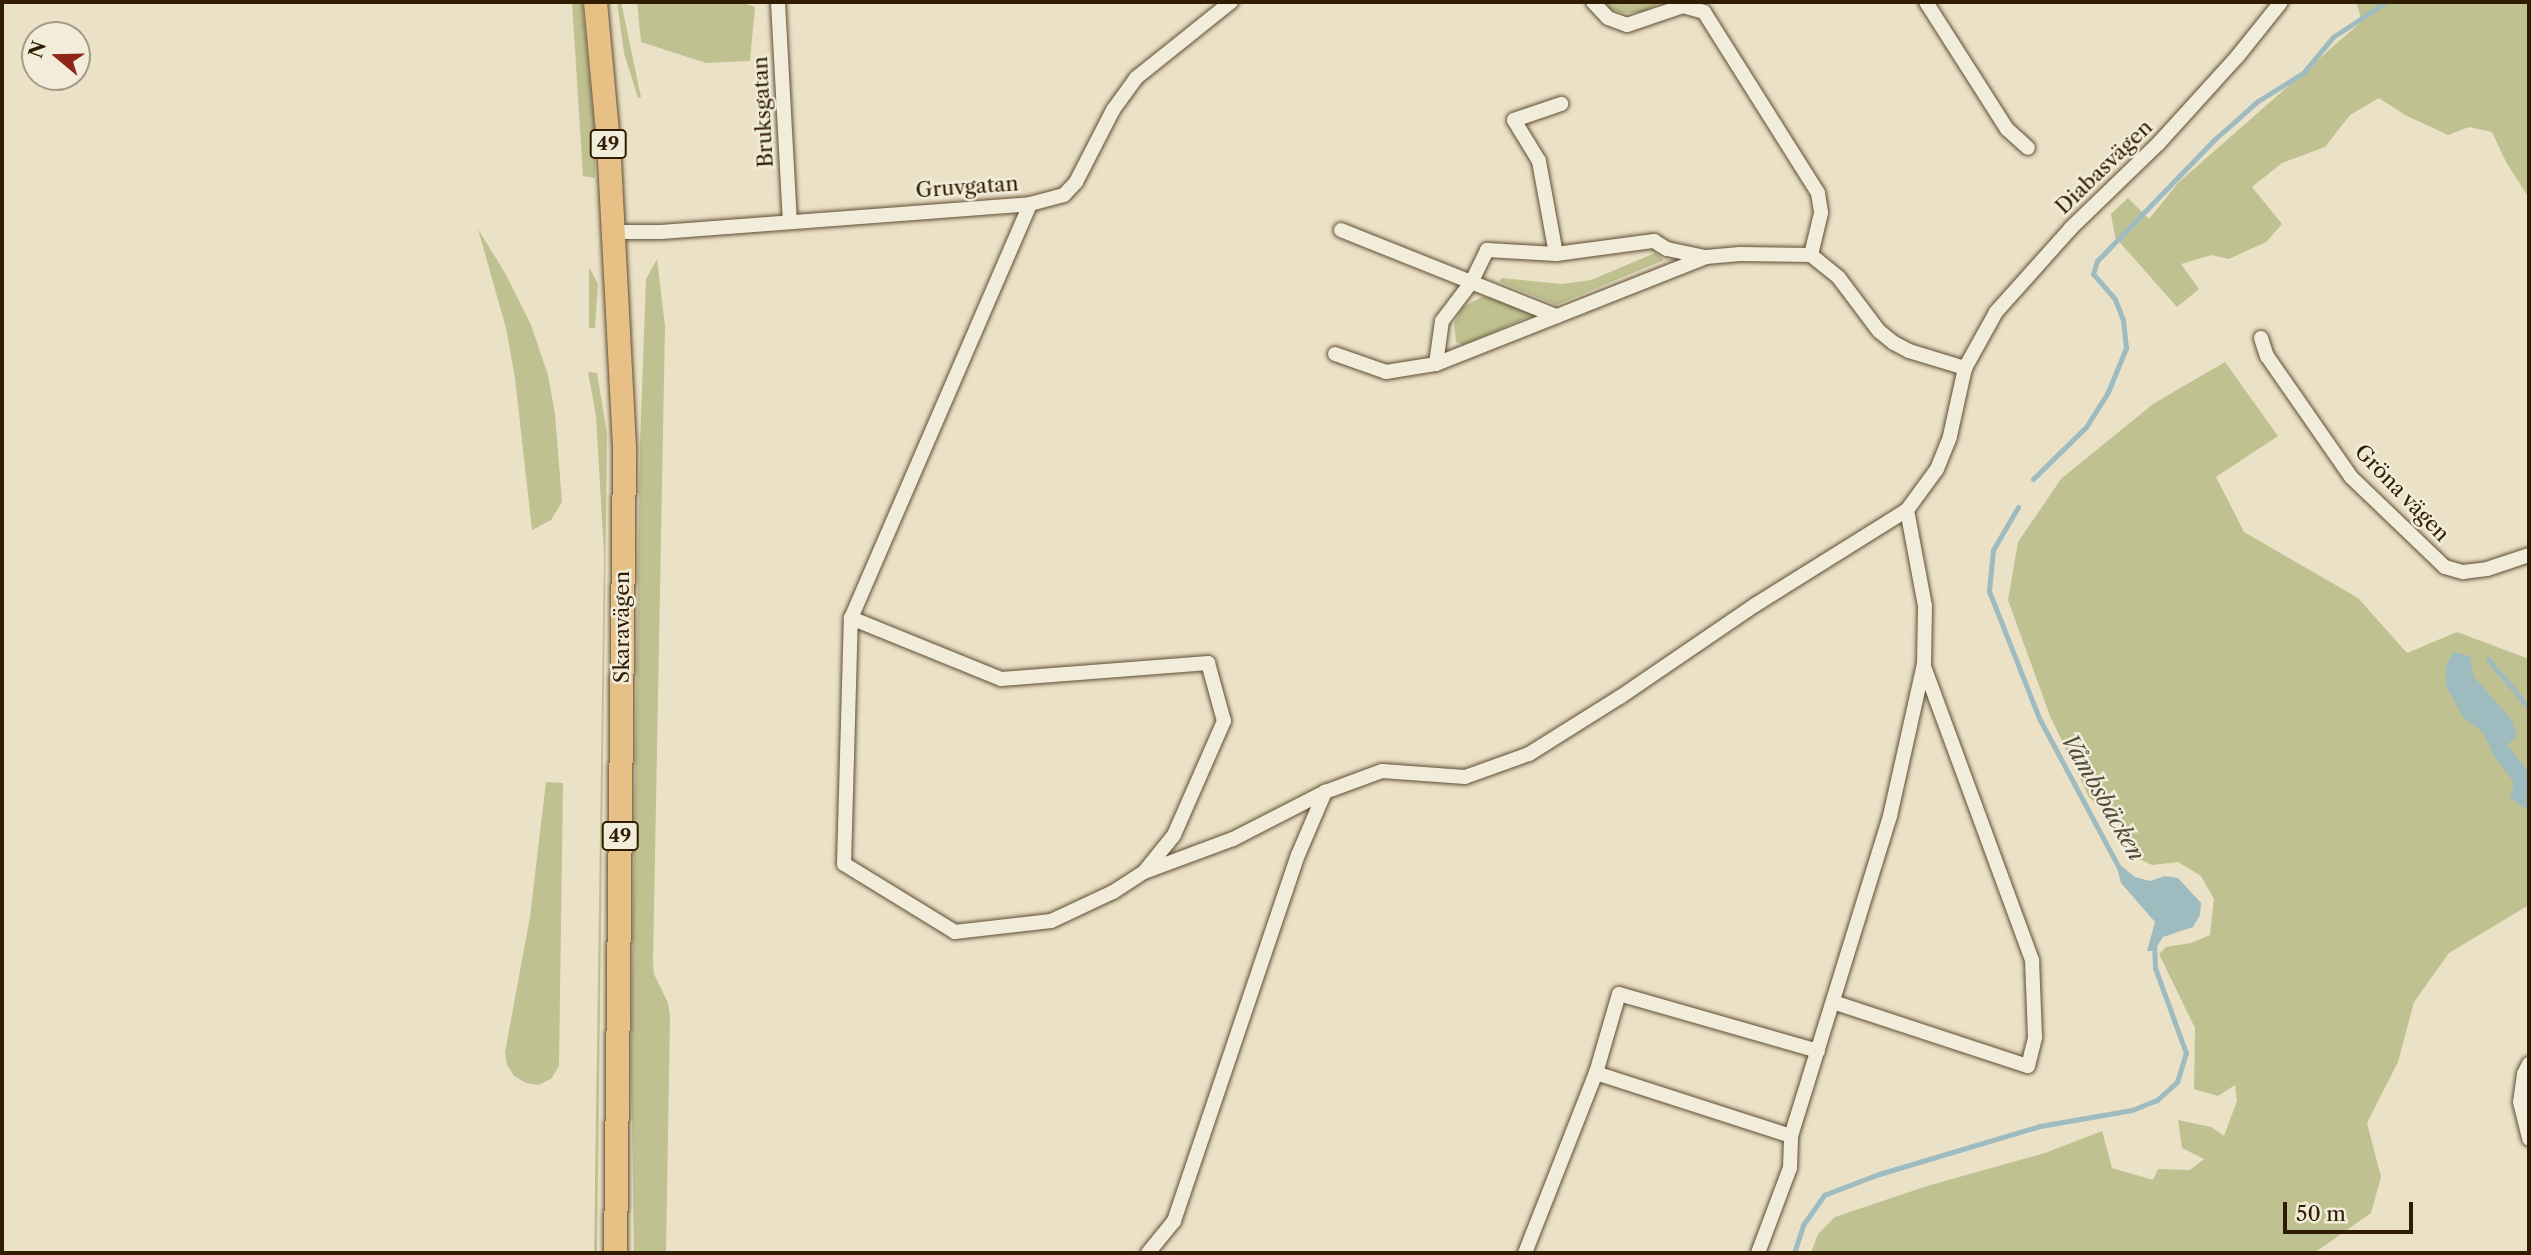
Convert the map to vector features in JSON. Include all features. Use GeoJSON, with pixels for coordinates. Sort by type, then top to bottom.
{"type":"FeatureCollection","features":[{"type":"Feature","properties":{"kind":"main road","name":"Skaravägen"},"geometry":{"type":"LineString","coordinates":[[596,2],[603,69],[624,451],[615,1253]]}},
{"type":"Feature","properties":{"kind":"street","name":"Bruksgatan"},"geometry":{"type":"LineString","coordinates":[[778,2],[790,221]]}},
{"type":"Feature","properties":{"kind":"street","name":"Gruvgatan"},"geometry":{"type":"LineString","coordinates":[[612,232],[661,232],[1030,204],[1065,195],[1076,182],[1113,110],[1136,78],[1231,2]]}},
{"type":"Feature","properties":{"kind":"street"},"geometry":{"type":"LineString","coordinates":[[1593,2],[1608,18],[1627,25],[1683,6],[1704,12],[1716,27],[1818,193],[1822,214],[1811,255]]}},
{"type":"Feature","properties":{"kind":"street"},"geometry":{"type":"LineString","coordinates":[[1926,2],[2007,129],[2028,148]]}},
{"type":"Feature","properties":{"kind":"street","name":"Diabasvägen"},"geometry":{"type":"LineString","coordinates":[[1907,510],[1937,469],[1950,436],[1965,368],[1996,312],[2071,228],[2158,144],[2237,57],[2281,2]]}},
{"type":"Feature","properties":{"kind":"street"},"geometry":{"type":"LineString","coordinates":[[1556,254],[1539,161],[1514,120],[1560,104]]}},
{"type":"Feature","properties":{"kind":"street"},"geometry":{"type":"LineString","coordinates":[[1030,204],[851,618],[844,864],[955,932],[1051,921],[1113,892],[1144,872],[1233,839],[1325,792],[1382,771],[1465,777],[1529,754],[1620,697],[1755,605],[1907,510],[1925,606],[1924,664],[1891,816],[1791,1136],[1790,1168],[1758,1253]]}},
{"type":"Feature","properties":{"kind":"street"},"geometry":{"type":"LineString","coordinates":[[1341,230],[1556,316]]}},
{"type":"Feature","properties":{"kind":"street"},"geometry":{"type":"LineString","coordinates":[[1437,363],[1442,321],[1471,283],[1487,250],[1556,254],[1654,241],[1667,249],[1706,257]]}},
{"type":"Feature","properties":{"kind":"street"},"geometry":{"type":"LineString","coordinates":[[1335,354],[1386,372],[1437,363],[1706,257],[1740,254],[1811,255],[1839,278],[1879,331],[1894,343],[1909,351],[1965,368]]}},
{"type":"Feature","properties":{"kind":"street","name":"Gröna vägen"},"geometry":{"type":"LineString","coordinates":[[2261,338],[2267,356],[2351,477],[2445,567],[2463,572],[2487,569],[2529,555]]}},
{"type":"Feature","properties":{"kind":"street"},"geometry":{"type":"LineString","coordinates":[[851,618],[1002,679],[1208,663],[1224,721],[1174,835],[1144,872]]}},
{"type":"Feature","properties":{"kind":"street"},"geometry":{"type":"LineString","coordinates":[[1833,1002],[2028,1066],[2035,1037],[2032,960],[1924,664]]}},
{"type":"Feature","properties":{"kind":"street"},"geometry":{"type":"LineString","coordinates":[[1148,1253],[1174,1220],[1298,856],[1325,792]]}},
{"type":"Feature","properties":{"kind":"street"},"geometry":{"type":"LineString","coordinates":[[1525,1253],[1596,1073],[1619,994],[1818,1051]]}},
{"type":"Feature","properties":{"kind":"street"},"geometry":{"type":"LineString","coordinates":[[2529,1064],[2524,1074],[2520,1102],[2529,1139]]}},
{"type":"Feature","properties":{"kind":"street"},"geometry":{"type":"LineString","coordinates":[[1596,1073],[1791,1136]]}},
{"type":"Feature","properties":{"kind":"green space"},"geometry":{"type":"Polygon","coordinates":[[[572,2],[582,2],[595,134],[595,178],[583,176],[572,2]]]}},
{"type":"Feature","properties":{"kind":"green space"},"geometry":{"type":"Polygon","coordinates":[[[617,2],[621,2],[641,97],[638,98],[624,53],[617,2]]]}},
{"type":"Feature","properties":{"kind":"green space"},"geometry":{"type":"Polygon","coordinates":[[[637,2],[740,2],[755,7],[750,61],[706,63],[641,42],[637,2]]]}},
{"type":"Feature","properties":{"kind":"green space"},"geometry":{"type":"Polygon","coordinates":[[[1605,2],[1662,2],[1642,12],[1623,13],[1610,9],[1605,2]]]}},
{"type":"Feature","properties":{"kind":"green space"},"geometry":{"type":"Polygon","coordinates":[[[2356,2],[2529,2],[2529,198],[2506,162],[2492,132],[2469,127],[2448,135],[2405,115],[2379,98],[2350,115],[2325,147],[2282,163],[2252,187],[2282,224],[2266,242],[2229,259],[2211,255],[2181,264],[2199,289],[2177,307],[2115,237],[2111,214],[2128,198],[2149,219],[2178,183],[2362,21],[2356,2]]]}},
{"type":"Feature","properties":{"kind":"green space"},"geometry":{"type":"Polygon","coordinates":[[[478,229],[505,273],[531,325],[548,375],[555,414],[562,502],[551,520],[532,530],[515,378],[506,328],[478,229]]]}},
{"type":"Feature","properties":{"kind":"green space"},"geometry":{"type":"Polygon","coordinates":[[[1655,253],[1664,260],[1556,305],[1500,282],[1501,278],[1562,284],[1591,280],[1655,253]]]}},
{"type":"Feature","properties":{"kind":"green space"},"geometry":{"type":"Polygon","coordinates":[[[657,259],[665,326],[653,962],[654,974],[668,1003],[670,1017],[666,1253],[634,1253],[631,1059],[640,445],[646,279],[657,259]]]}},
{"type":"Feature","properties":{"kind":"green space"},"geometry":{"type":"Polygon","coordinates":[[[589,267],[598,284],[595,328],[589,328],[589,267]]]}},
{"type":"Feature","properties":{"kind":"green space"},"geometry":{"type":"Polygon","coordinates":[[[1482,297],[1493,297],[1533,315],[1463,345],[1456,342],[1454,323],[1463,307],[1482,297]]]}},
{"type":"Feature","properties":{"kind":"green space"},"geometry":{"type":"Polygon","coordinates":[[[2225,362],[2278,436],[2216,477],[2244,532],[2358,598],[2407,653],[2457,632],[2529,659],[2529,905],[2449,953],[2414,1002],[2398,1062],[2367,1123],[2381,1177],[2371,1213],[2314,1253],[1811,1253],[1818,1234],[1835,1217],[1927,1186],[2045,1153],[2102,1131],[2112,1168],[2153,1180],[2158,1169],[2190,1170],[2204,1159],[2182,1148],[2178,1120],[2211,1127],[2224,1136],[2237,1101],[2235,1085],[2218,1096],[2194,1089],[2195,1028],[2159,954],[2166,947],[2191,943],[2210,935],[2214,899],[2201,876],[2178,862],[2152,865],[2139,859],[2125,831],[2089,797],[2050,716],[2008,600],[2018,542],[2061,479],[2153,404],[2225,362]]]}},
{"type":"Feature","properties":{"kind":"green space"},"geometry":{"type":"Polygon","coordinates":[[[588,372],[597,373],[607,434],[597,1253],[594,1253],[604,554],[596,416],[588,372]]]}},
{"type":"Feature","properties":{"kind":"green space"},"geometry":{"type":"Polygon","coordinates":[[[546,782],[563,783],[559,1066],[551,1079],[538,1085],[526,1083],[514,1076],[507,1065],[505,1052],[530,917],[546,782]]]}},
{"type":"Feature","properties":{"kind":"water"},"geometry":{"type":"Polygon","coordinates":[[[2453,652],[2470,656],[2474,677],[2512,720],[2517,737],[2507,745],[2529,772],[2529,811],[2510,798],[2514,783],[2493,754],[2483,732],[2463,717],[2446,686],[2446,666],[2453,652]]]}},
{"type":"Feature","properties":{"kind":"water"},"geometry":{"type":"Polygon","coordinates":[[[2115,861],[2135,877],[2150,881],[2165,876],[2178,878],[2201,903],[2200,915],[2193,927],[2163,937],[2154,951],[2147,951],[2155,922],[2121,883],[2115,861]]]}},
{"type":"Feature","properties":{"kind":"waterway"},"geometry":{"type":"LineString","coordinates":[[2033,479],[2086,427],[2108,392],[2126,348],[2123,320],[2115,299],[2093,274],[2097,261],[2215,139],[2258,101],[2303,73],[2333,37],[2386,2]]}},
{"type":"Feature","properties":{"kind":"waterway","name":"Våmbsbäcken"},"geometry":{"type":"LineString","coordinates":[[2018,507],[1993,550],[1989,591],[2039,718],[2118,866]]}},
{"type":"Feature","properties":{"kind":"waterway"},"geometry":{"type":"LineString","coordinates":[[2488,659],[2529,708]]}},
{"type":"Feature","properties":{"kind":"waterway","name":"Våmbsbäcken"},"geometry":{"type":"LineString","coordinates":[[1794,1253],[1803,1225],[1824,1195],[1879,1174],[2040,1126],[2132,1110],[2157,1100],[2177,1082],[2186,1053],[2155,968],[2154,945]]}}]}
